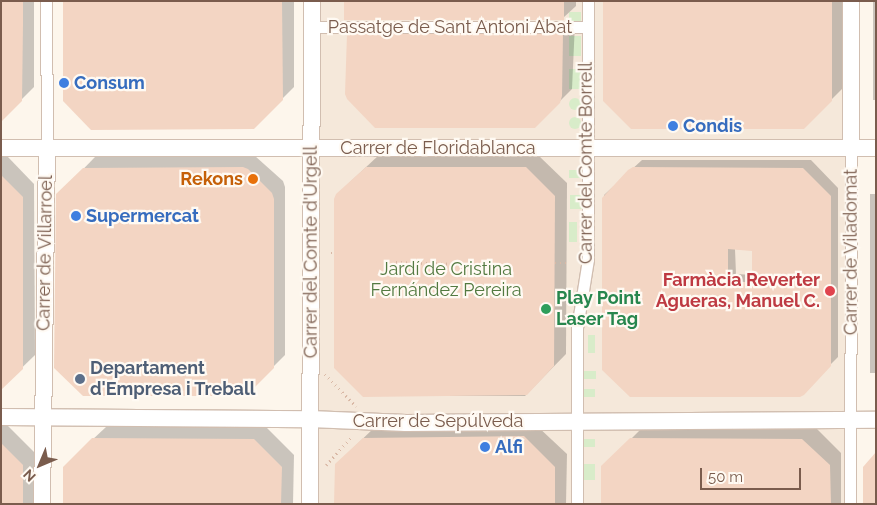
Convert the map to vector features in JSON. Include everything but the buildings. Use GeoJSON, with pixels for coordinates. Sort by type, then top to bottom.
{"type":"FeatureCollection","features":[{"type":"Feature","properties":{"kind":"street","name":"Carrer de Villarroel"},"geometry":{"type":"LineString","coordinates":[[42,504],[47,148],[46,1]]}},
{"type":"Feature","properties":{"kind":"street","name":"Carrer del Comte d'Urgell"},"geometry":{"type":"LineString","coordinates":[[310,504],[312,1]]}},
{"type":"Feature","properties":{"kind":"street","name":"Carrer del Comte Borrell"},"geometry":{"type":"LineString","coordinates":[[577,504],[577,328],[588,259],[588,1]]}},
{"type":"Feature","properties":{"kind":"street","name":"Carrer de Viladomat"},"geometry":{"type":"LineString","coordinates":[[850,504],[851,1]]}},
{"type":"Feature","properties":{"kind":"street","name":"Passatge de Sant Antoni Abat"},"geometry":{"type":"LineString","coordinates":[[312,27],[587,28]]}},
{"type":"Feature","properties":{"kind":"street","name":"Carrer de Floridablanca"},"geometry":{"type":"LineString","coordinates":[[1,148],[876,148]]}},
{"type":"Feature","properties":{"kind":"street","name":"Carrer de Sepúlveda"},"geometry":{"type":"LineString","coordinates":[[1,417],[310,419],[396,423],[876,420]]}},
{"type":"Feature","properties":{"kind":"path"},"geometry":{"type":"LineString","coordinates":[[396,262],[492,264]]}},
{"type":"Feature","properties":{"kind":"path"},"geometry":{"type":"LineString","coordinates":[[554,263],[566,263]]}},
{"type":"Feature","properties":{"kind":"path","name":"Carrer del Comte d'Urgell"},"geometry":{"type":"LineString","coordinates":[[323,372],[359,409]]}},
{"type":"Feature","properties":{"kind":"path"},"geometry":{"type":"LineString","coordinates":[[326,472],[326,463],[358,430]]}},
{"type":"Feature","properties":{"kind":"shaded area"},"geometry":{"type":"Polygon","coordinates":[[[312,1],[851,1],[851,504],[312,504],[312,1]]]}},
{"type":"Feature","properties":{"kind":"green space"},"geometry":{"type":"Polygon","coordinates":[[[569,12],[581,12],[581,23],[569,23],[569,12]]]}},
{"type":"Feature","properties":{"kind":"green space"},"geometry":{"type":"Polygon","coordinates":[[[569,36],[581,36],[581,56],[569,56],[569,36]]]}},
{"type":"Feature","properties":{"kind":"green space"},"geometry":{"type":"Polygon","coordinates":[[[569,69],[581,69],[581,89],[569,89],[569,69]]]}},
{"type":"Feature","properties":{"kind":"green space"},"geometry":{"type":"Polygon","coordinates":[[[573,98],[577,98],[581,104],[577,110],[573,110],[569,106],[569,102],[573,98]]]}},
{"type":"Feature","properties":{"kind":"green space"},"geometry":{"type":"Polygon","coordinates":[[[573,117],[577,117],[581,123],[577,129],[573,129],[569,125],[569,121],[573,117]]]}},
{"type":"Feature","properties":{"kind":"green space"},"geometry":{"type":"Polygon","coordinates":[[[569,170],[582,170],[582,178],[569,178],[569,170]]]}},
{"type":"Feature","properties":{"kind":"green space"},"geometry":{"type":"Polygon","coordinates":[[[570,195],[582,195],[582,209],[570,209],[570,195]]]}},
{"type":"Feature","properties":{"kind":"green space"},"geometry":{"type":"Polygon","coordinates":[[[569,222],[577,222],[577,242],[569,242],[569,222]]]}},
{"type":"Feature","properties":{"kind":"green space"},"geometry":{"type":"Polygon","coordinates":[[[588,335],[595,335],[595,353],[588,353],[588,335]]]}},
{"type":"Feature","properties":{"kind":"green space"},"geometry":{"type":"Polygon","coordinates":[[[583,371],[596,371],[596,379],[583,379],[583,371]]]}},
{"type":"Feature","properties":{"kind":"green space"},"geometry":{"type":"Polygon","coordinates":[[[583,389],[595,389],[595,397],[583,397],[583,389]]]}},
{"type":"Feature","properties":{"kind":"green space"},"geometry":{"type":"Polygon","coordinates":[[[582,439],[595,439],[595,447],[582,447],[582,439]]]}},
{"type":"Feature","properties":{"kind":"green space"},"geometry":{"type":"Polygon","coordinates":[[[583,464],[595,464],[595,480],[583,480],[583,464]]]}},
{"type":"Feature","properties":{"kind":"place","name":"Consum"},"geometry":{"type":"Point","coordinates":[64,83]}},
{"type":"Feature","properties":{"kind":"place","name":"Condis"},"geometry":{"type":"Point","coordinates":[673,126]}},
{"type":"Feature","properties":{"kind":"place","name":"Rekons"},"geometry":{"type":"Point","coordinates":[253,179]}},
{"type":"Feature","properties":{"kind":"place","name":"Supermercat"},"geometry":{"type":"Point","coordinates":[76,216]}},
{"type":"Feature","properties":{"kind":"place","name":"Farmàcia Reverter Agueras, Manuel C."},"geometry":{"type":"Point","coordinates":[830,291]}},
{"type":"Feature","properties":{"kind":"place","name":"Play Point Laser Tag"},"geometry":{"type":"Point","coordinates":[546,309]}},
{"type":"Feature","properties":{"kind":"place","name":"Departament d'Empresa i Treball"},"geometry":{"type":"Point","coordinates":[80,379]}},
{"type":"Feature","properties":{"kind":"place","name":"Alfi"},"geometry":{"type":"Point","coordinates":[485,447]}},
{"type":"Feature","properties":{"kind":"park label","name":"Jardí de Cristina Fernández Pereira"},"geometry":{"type":"Point","coordinates":[446,280]}}]}
